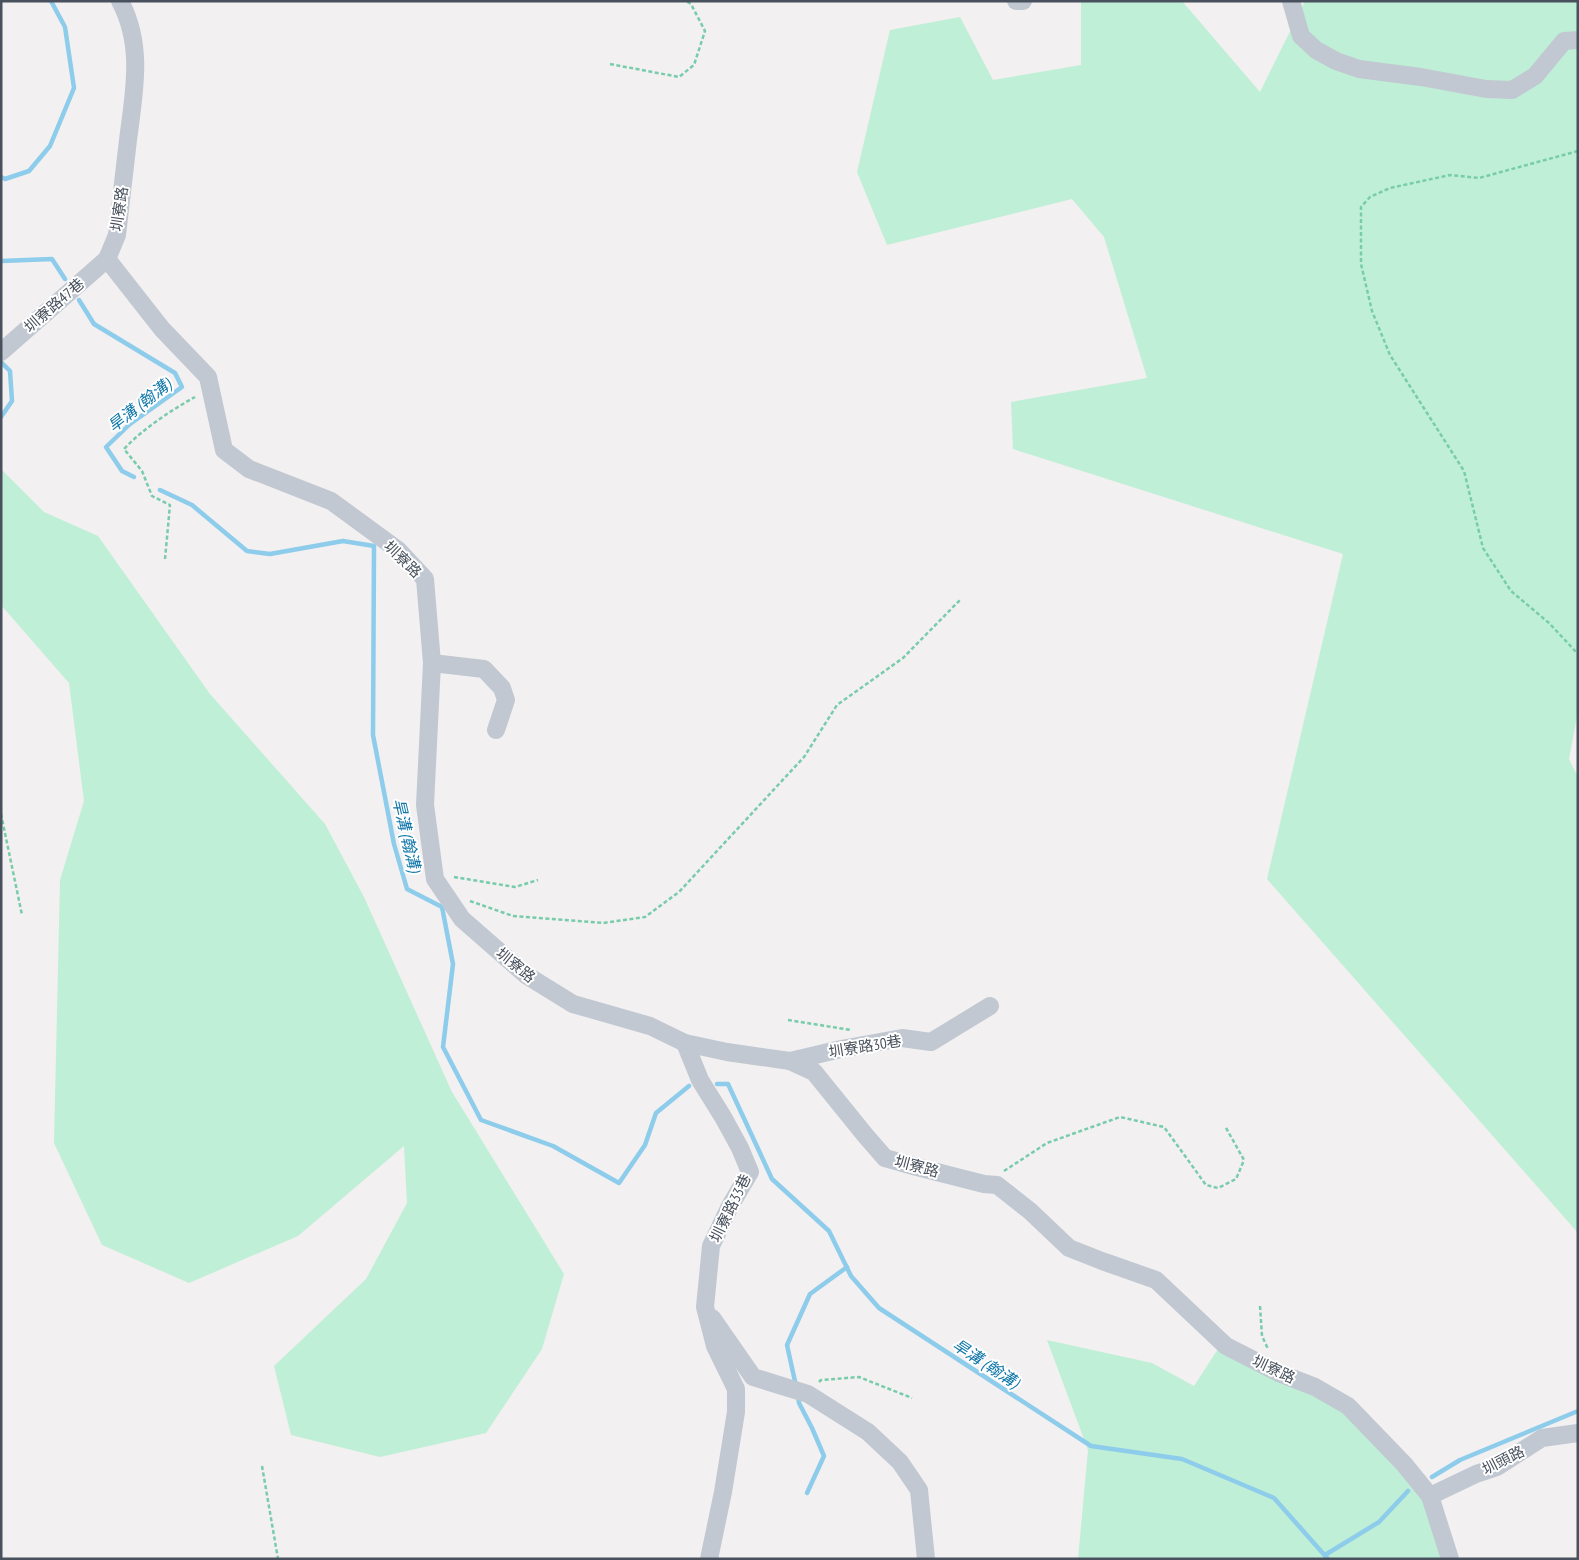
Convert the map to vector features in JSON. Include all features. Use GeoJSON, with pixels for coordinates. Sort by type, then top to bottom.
{"type":"FeatureCollection","features":[{"type":"Feature","properties":{"kind":"street","name":"圳寮路"},"geometry":{"type":"LineString","coordinates":[[120,1],[128,16],[133,38],[136,70],[117,235],[107,259],[162,329],[208,377],[224,450],[249,469],[331,501],[398,550],[425,579],[432,663],[425,805],[435,879],[462,919],[526,975],[573,1004],[650,1026],[684,1043],[727,1052],[790,1061],[814,1072],[885,1158],[984,1184],[997,1185],[1030,1211],[1069,1248],[1102,1262],[1156,1280],[1226,1346],[1279,1373],[1315,1386],[1348,1406],[1404,1464],[1430,1496],[1450,1559]]}},
{"type":"Feature","properties":{"kind":"street"},"geometry":{"type":"LineString","coordinates":[[1016,1],[1022,1]]}},
{"type":"Feature","properties":{"kind":"street"},"geometry":{"type":"LineString","coordinates":[[1291,1],[1301,36],[1316,50],[1336,61],[1360,69],[1422,77],[1486,89],[1512,90],[1535,76],[1564,41],[1578,40]]}},
{"type":"Feature","properties":{"kind":"street","name":"圳寮路47巷"},"geometry":{"type":"LineString","coordinates":[[1,352],[107,259]]}},
{"type":"Feature","properties":{"kind":"street"},"geometry":{"type":"LineString","coordinates":[[432,663],[484,669],[502,688],[506,700],[496,730]]}},
{"type":"Feature","properties":{"kind":"street","name":"圳寮路30巷"},"geometry":{"type":"LineString","coordinates":[[790,1061],[902,1038],[931,1042],[990,1006]]}},
{"type":"Feature","properties":{"kind":"street","name":"圳寮路33巷"},"geometry":{"type":"LineString","coordinates":[[684,1043],[700,1080],[736,1140],[750,1172],[730,1206],[711,1246],[705,1307],[715,1346],[736,1389],[736,1412],[723,1492],[709,1559]]}},
{"type":"Feature","properties":{"kind":"street"},"geometry":{"type":"LineString","coordinates":[[705,1307],[752,1377],[808,1394],[868,1432],[900,1462],[919,1490],[926,1559]]}},
{"type":"Feature","properties":{"kind":"street","name":"圳頭路"},"geometry":{"type":"LineString","coordinates":[[1430,1496],[1476,1474],[1497,1467],[1542,1438],[1578,1434]]}},
{"type":"Feature","properties":{"kind":"path"},"geometry":{"type":"LineString","coordinates":[[610,64],[679,77],[694,65],[705,31],[691,4],[686,1]]}},
{"type":"Feature","properties":{"kind":"path"},"geometry":{"type":"LineString","coordinates":[[1578,151],[1480,178],[1450,176],[1390,188],[1370,197],[1361,207],[1361,264],[1372,311],[1390,355],[1464,471],[1483,548],[1511,592],[1549,623],[1578,654]]}},
{"type":"Feature","properties":{"kind":"path"},"geometry":{"type":"LineString","coordinates":[[165,559],[170,505],[152,496],[142,471],[124,449],[137,435],[180,405],[211,389]]}},
{"type":"Feature","properties":{"kind":"path"},"geometry":{"type":"LineString","coordinates":[[469,900],[512,916],[603,923],[644,917],[679,892],[804,758],[837,705],[904,658],[960,600]]}},
{"type":"Feature","properties":{"kind":"path"},"geometry":{"type":"LineString","coordinates":[[1,814],[22,914]]}},
{"type":"Feature","properties":{"kind":"path"},"geometry":{"type":"LineString","coordinates":[[435,879],[455,877],[515,887],[538,880]]}},
{"type":"Feature","properties":{"kind":"path"},"geometry":{"type":"LineString","coordinates":[[788,1020],[857,1031],[861,1046]]}},
{"type":"Feature","properties":{"kind":"path"},"geometry":{"type":"LineString","coordinates":[[984,1184],[1047,1143],[1120,1117],[1164,1127],[1206,1185],[1218,1188],[1236,1179],[1244,1160],[1225,1126]]}},
{"type":"Feature","properties":{"kind":"path"},"geometry":{"type":"LineString","coordinates":[[1260,1306],[1262,1336],[1279,1373]]}},
{"type":"Feature","properties":{"kind":"path"},"geometry":{"type":"LineString","coordinates":[[808,1394],[821,1380],[859,1377],[912,1398]]}},
{"type":"Feature","properties":{"kind":"path"},"geometry":{"type":"LineString","coordinates":[[262,1466],[278,1559]]}},
{"type":"Feature","properties":{"kind":"green space"},"geometry":{"type":"Polygon","coordinates":[[[1081,1],[1182,1],[1260,92],[1305,1],[1578,1],[1578,711],[1569,759],[1578,777],[1578,1233],[1267,879],[1343,554],[1013,449],[1011,402],[1147,378],[1104,237],[1072,199],[887,245],[857,172],[890,30],[960,17],[993,80],[1081,65],[1081,1]]]}},
{"type":"Feature","properties":{"kind":"green space"},"geometry":{"type":"Polygon","coordinates":[[[1,469],[44,512],[98,536],[210,694],[325,824],[364,897],[452,1092],[564,1274],[542,1349],[486,1433],[380,1457],[291,1435],[274,1366],[366,1279],[407,1203],[404,1146],[298,1236],[189,1283],[102,1245],[54,1143],[60,880],[84,801],[69,683],[1,605],[1,469]]]}},
{"type":"Feature","properties":{"kind":"green space"},"geometry":{"type":"Polygon","coordinates":[[[1047,1340],[1152,1363],[1194,1386],[1218,1349],[1345,1411],[1412,1482],[1425,1502],[1445,1559],[1078,1559],[1088,1450],[1047,1340]]]}},
{"type":"Feature","properties":{"kind":"waterway","name":"旱溝 (翰溝)"},"geometry":{"type":"LineString","coordinates":[[1,177],[5,179],[29,171],[50,146],[74,88],[65,27],[51,1]]}},
{"type":"Feature","properties":{"kind":"waterway","name":"旱溝 (翰溝)"},"geometry":{"type":"LineString","coordinates":[[1,261],[52,259],[65,279]]}},
{"type":"Feature","properties":{"kind":"waterway","name":"旱溝 (翰溝)"},"geometry":{"type":"LineString","coordinates":[[79,300],[94,324],[175,373],[182,387],[130,424],[106,447],[122,471],[134,477]]}},
{"type":"Feature","properties":{"kind":"waterway"},"geometry":{"type":"LineString","coordinates":[[1,362],[10,371],[12,401],[1,417]]}},
{"type":"Feature","properties":{"kind":"waterway","name":"旱溝 (翰溝)"},"geometry":{"type":"LineString","coordinates":[[160,490],[192,505],[247,551],[270,554],[343,541],[374,546],[373,735],[394,844],[407,889],[442,907],[453,964],[443,1047],[481,1120],[553,1146],[619,1183],[645,1145],[656,1113],[689,1086]]}},
{"type":"Feature","properties":{"kind":"waterway","name":"旱溝 (翰溝)"},"geometry":{"type":"LineString","coordinates":[[717,1084],[728,1084],[772,1179],[829,1231],[851,1276],[879,1308],[1091,1446],[1182,1459],[1274,1498],[1328,1559]]}},
{"type":"Feature","properties":{"kind":"waterway"},"geometry":{"type":"LineString","coordinates":[[796,1386],[787,1345],[810,1294],[847,1267]]}},
{"type":"Feature","properties":{"kind":"waterway"},"geometry":{"type":"LineString","coordinates":[[798,1396],[799,1403],[824,1456],[807,1493]]}},
{"type":"Feature","properties":{"kind":"waterway"},"geometry":{"type":"LineString","coordinates":[[1432,1477],[1460,1460],[1578,1411]]}},
{"type":"Feature","properties":{"kind":"waterway"},"geometry":{"type":"LineString","coordinates":[[1325,1555],[1379,1522],[1408,1491]]}}]}
